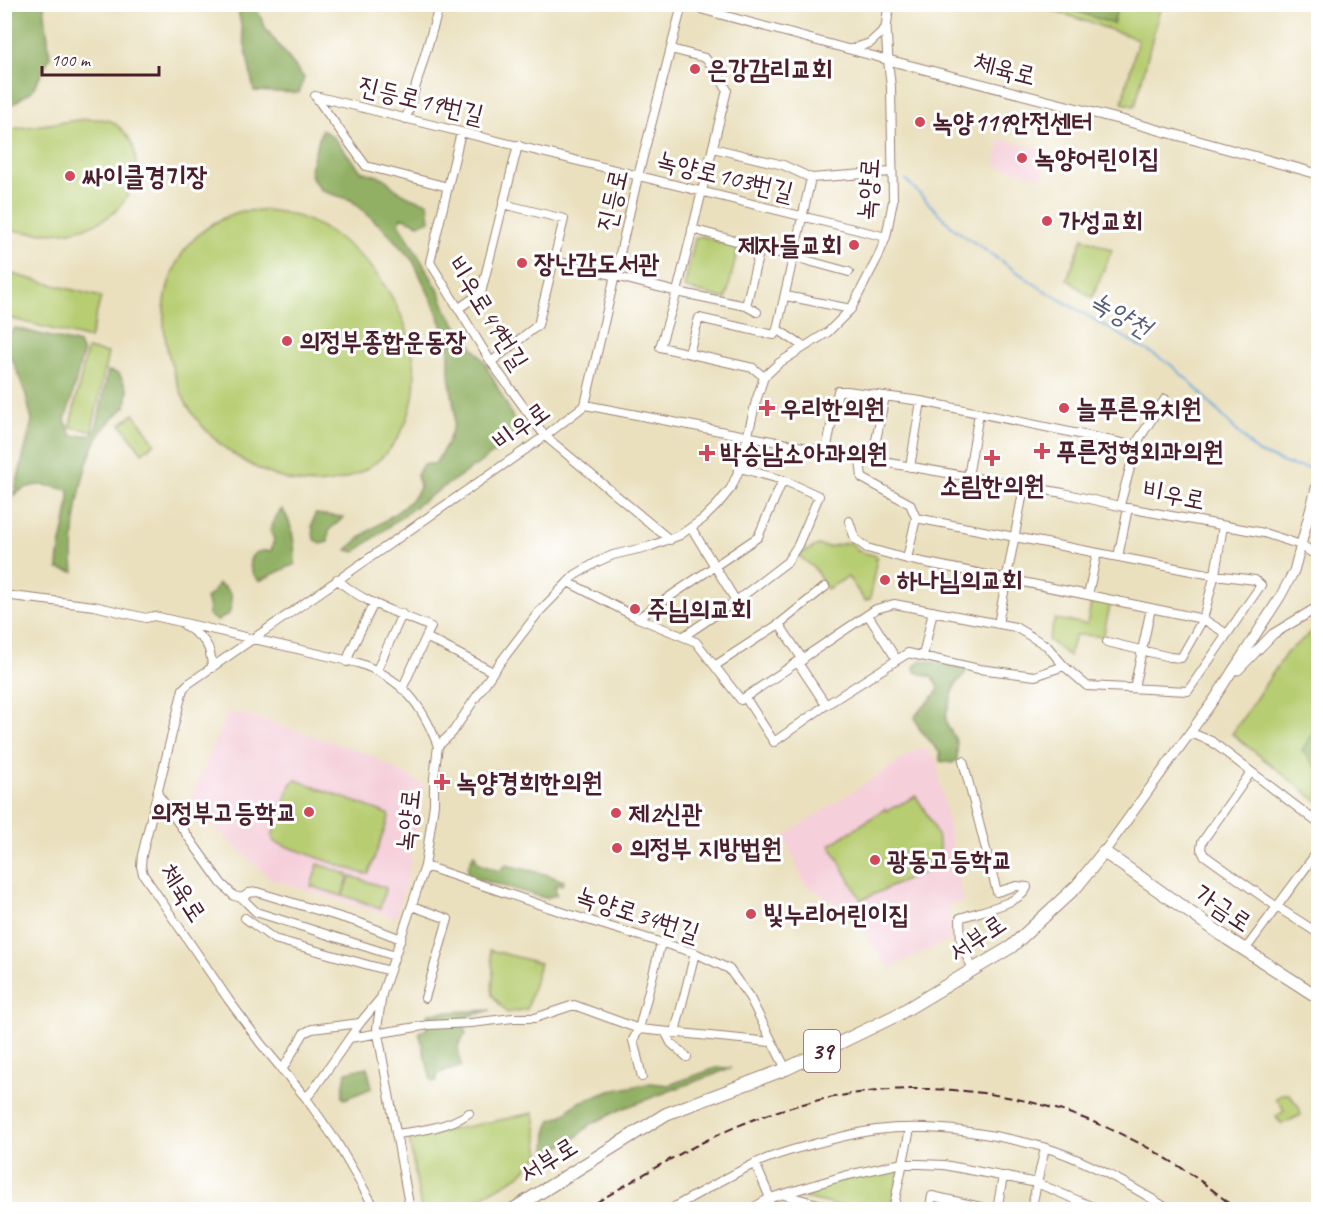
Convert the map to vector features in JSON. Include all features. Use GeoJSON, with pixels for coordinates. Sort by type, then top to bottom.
{"type":"FeatureCollection","features":[{"type":"Feature","properties":{"kind":"main road","name":"가금로"},"geometry":{"type":"LineString","coordinates":[[1104,852],[1318,998]]}},
{"type":"Feature","properties":{"kind":"main road","name":"서부로"},"geometry":{"type":"LineString","coordinates":[[512,1209],[666,1114],[786,1069],[897,1015],[1011,947],[1077,886],[1104,852]]}},
{"type":"Feature","properties":{"kind":"street"},"geometry":{"type":"LineString","coordinates":[[406,119],[441,4]]}},
{"type":"Feature","properties":{"kind":"street","name":"녹양로"},"geometry":{"type":"LineString","coordinates":[[410,1209],[378,1033],[381,998],[425,866],[434,804],[438,746],[452,734],[493,672],[538,613],[568,582],[597,562],[669,540],[692,529],[718,504],[731,488],[740,468],[756,401],[765,377],[779,363],[828,332],[851,309],[873,268],[886,237],[893,201],[891,87],[886,28],[889,4]]}},
{"type":"Feature","properties":{"kind":"street","name":"진등로"},"geometry":{"type":"LineString","coordinates":[[585,405],[638,176],[682,5]]}},
{"type":"Feature","properties":{"kind":"street","name":"체육로"},"geometry":{"type":"LineString","coordinates":[[682,5],[1137,124],[1318,174]]}},
{"type":"Feature","properties":{"kind":"street"},"geometry":{"type":"LineString","coordinates":[[846,49],[858,48],[870,42],[886,28]]}},
{"type":"Feature","properties":{"kind":"street"},"geometry":{"type":"LineString","coordinates":[[671,49],[705,58],[728,90],[677,292],[660,347],[753,368],[765,377]]}},
{"type":"Feature","properties":{"kind":"street","name":"진등로19번길"},"geometry":{"type":"LineString","coordinates":[[448,186],[366,166],[315,96],[638,176]]}},
{"type":"Feature","properties":{"kind":"street","name":"비우로49번길"},"geometry":{"type":"LineString","coordinates":[[461,132],[430,262],[491,362],[545,436]]}},
{"type":"Feature","properties":{"kind":"street"},"geometry":{"type":"LineString","coordinates":[[459,308],[481,293],[518,145]]}},
{"type":"Feature","properties":{"kind":"street"},"geometry":{"type":"LineString","coordinates":[[713,148],[783,165],[811,178],[891,172]]}},
{"type":"Feature","properties":{"kind":"street","name":"녹양로103번길"},"geometry":{"type":"LineString","coordinates":[[638,176],[801,218],[886,237]]}},
{"type":"Feature","properties":{"kind":"street","name":"녹양로103번길"},"geometry":{"type":"LineString","coordinates":[[777,329],[811,178]]}},
{"type":"Feature","properties":{"kind":"street"},"geometry":{"type":"LineString","coordinates":[[491,362],[538,325],[552,260],[564,219],[503,204]]}},
{"type":"Feature","properties":{"kind":"street"},"geometry":{"type":"LineString","coordinates":[[692,229],[849,272]]}},
{"type":"Feature","properties":{"kind":"street"},"geometry":{"type":"LineString","coordinates":[[746,306],[760,248]]}},
{"type":"Feature","properties":{"kind":"street"},"geometry":{"type":"LineString","coordinates":[[552,260],[677,292],[746,306],[757,312]]}},
{"type":"Feature","properties":{"kind":"street"},"geometry":{"type":"LineString","coordinates":[[786,296],[851,309]]}},
{"type":"Feature","properties":{"kind":"street"},"geometry":{"type":"LineString","coordinates":[[689,353],[699,318],[774,335],[777,329],[804,347]]}},
{"type":"Feature","properties":{"kind":"street"},"geometry":{"type":"LineString","coordinates":[[826,451],[838,391],[921,401],[1136,447]]}},
{"type":"Feature","properties":{"kind":"street"},"geometry":{"type":"LineString","coordinates":[[872,460],[885,396]]}},
{"type":"Feature","properties":{"kind":"street"},"geometry":{"type":"LineString","coordinates":[[1118,557],[1124,507],[1136,447],[1165,399]]}},
{"type":"Feature","properties":{"kind":"street"},"geometry":{"type":"LineString","coordinates":[[910,467],[921,401]]}},
{"type":"Feature","properties":{"kind":"street","name":"비우로"},"geometry":{"type":"LineString","coordinates":[[251,640],[545,436],[585,405],[860,458],[1063,493],[1124,507],[1264,533],[1301,545]]}},
{"type":"Feature","properties":{"kind":"street"},"geometry":{"type":"LineString","coordinates":[[968,477],[979,413]]}},
{"type":"Feature","properties":{"kind":"street"},"geometry":{"type":"LineString","coordinates":[[545,436],[669,540]]}},
{"type":"Feature","properties":{"kind":"street"},"geometry":{"type":"LineString","coordinates":[[860,458],[862,478],[910,504],[916,518],[907,559]]}},
{"type":"Feature","properties":{"kind":"street"},"geometry":{"type":"LineString","coordinates":[[684,636],[736,601],[787,562],[798,545],[819,496],[783,480],[740,468]]}},
{"type":"Feature","properties":{"kind":"street"},"geometry":{"type":"LineString","coordinates":[[638,618],[758,537],[783,480]]}},
{"type":"Feature","properties":{"kind":"street","name":"서부로"},"geometry":{"type":"LineString","coordinates":[[1104,852],[1191,733],[1280,597],[1294,571],[1318,481]]}},
{"type":"Feature","properties":{"kind":"street"},"geometry":{"type":"LineString","coordinates":[[998,624],[1024,487]]}},
{"type":"Feature","properties":{"kind":"street"},"geometry":{"type":"LineString","coordinates":[[568,582],[638,618],[696,642],[741,700],[876,609],[894,604],[1016,627],[1047,646],[1064,666],[1087,686],[1188,691],[1261,585],[1255,580],[1118,557],[916,518]]}},
{"type":"Feature","properties":{"kind":"street"},"geometry":{"type":"LineString","coordinates":[[849,521],[855,539],[867,548],[907,559],[1203,619],[1227,634]]}},
{"type":"Feature","properties":{"kind":"street"},"geometry":{"type":"LineString","coordinates":[[1107,642],[1181,658],[1203,619],[1215,574],[1223,526]]}},
{"type":"Feature","properties":{"kind":"street"},"geometry":{"type":"LineString","coordinates":[[692,529],[736,601]]}},
{"type":"Feature","properties":{"kind":"street"},"geometry":{"type":"LineString","coordinates":[[1301,545],[1318,556]]}},
{"type":"Feature","properties":{"kind":"street"},"geometry":{"type":"LineString","coordinates":[[1088,595],[1097,553]]}},
{"type":"Feature","properties":{"kind":"street"},"geometry":{"type":"LineString","coordinates":[[337,579],[348,589],[374,603],[431,627],[402,689]]}},
{"type":"Feature","properties":{"kind":"street"},"geometry":{"type":"LineString","coordinates":[[716,665],[779,624],[825,587]]}},
{"type":"Feature","properties":{"kind":"street"},"geometry":{"type":"LineString","coordinates":[[4,595],[93,606],[146,618],[154,616],[179,621],[377,670],[412,698],[425,714],[438,746]]}},
{"type":"Feature","properties":{"kind":"street"},"geometry":{"type":"LineString","coordinates":[[347,662],[374,603]]}},
{"type":"Feature","properties":{"kind":"street"},"geometry":{"type":"LineString","coordinates":[[1224,684],[1273,634],[1318,607]]}},
{"type":"Feature","properties":{"kind":"street"},"geometry":{"type":"LineString","coordinates":[[1134,688],[1151,608]]}},
{"type":"Feature","properties":{"kind":"street"},"geometry":{"type":"LineString","coordinates":[[923,656],[933,611]]}},
{"type":"Feature","properties":{"kind":"street"},"geometry":{"type":"LineString","coordinates":[[377,670],[402,614]]}},
{"type":"Feature","properties":{"kind":"street"},"geometry":{"type":"LineString","coordinates":[[868,615],[897,660]]}},
{"type":"Feature","properties":{"kind":"street"},"geometry":{"type":"LineString","coordinates":[[179,621],[204,639],[211,653],[212,668]]}},
{"type":"Feature","properties":{"kind":"street"},"geometry":{"type":"LineString","coordinates":[[779,624],[826,705]]}},
{"type":"Feature","properties":{"kind":"street"},"geometry":{"type":"LineString","coordinates":[[426,637],[493,672]]}},
{"type":"Feature","properties":{"kind":"street","name":"체육로"},"geometry":{"type":"LineString","coordinates":[[251,640],[188,684],[183,690],[141,866],[143,874],[228,999],[306,1098],[354,1169],[376,1209]]}},
{"type":"Feature","properties":{"kind":"street"},"geometry":{"type":"LineString","coordinates":[[746,697],[774,742],[826,705],[908,653],[979,669],[1035,676],[1064,666]]}},
{"type":"Feature","properties":{"kind":"street"},"geometry":{"type":"LineString","coordinates":[[1191,733],[1211,741],[1318,823]]}},
{"type":"Feature","properties":{"kind":"street"},"geometry":{"type":"LineString","coordinates":[[963,761],[997,892],[1016,886],[1027,887],[1026,892],[1014,901],[960,918],[961,945],[973,969]]}},
{"type":"Feature","properties":{"kind":"street"},"geometry":{"type":"LineString","coordinates":[[1251,772],[1202,842],[1201,849],[1204,855],[1318,933]]}},
{"type":"Feature","properties":{"kind":"street"},"geometry":{"type":"LineString","coordinates":[[157,792],[221,883],[234,896],[242,898],[256,912],[395,956]]}},
{"type":"Feature","properties":{"kind":"street"},"geometry":{"type":"LineString","coordinates":[[1245,950],[1318,851]]}},
{"type":"Feature","properties":{"kind":"street","name":"녹양로34번길"},"geometry":{"type":"LineString","coordinates":[[425,866],[695,953],[729,969],[739,982],[786,1069]]}},
{"type":"Feature","properties":{"kind":"street"},"geometry":{"type":"LineString","coordinates":[[242,898],[249,893],[257,892],[360,923],[401,939]]}},
{"type":"Feature","properties":{"kind":"street"},"geometry":{"type":"LineString","coordinates":[[412,906],[448,919],[425,999]]}},
{"type":"Feature","properties":{"kind":"street"},"geometry":{"type":"LineString","coordinates":[[245,918],[274,939],[299,944],[390,971]]}},
{"type":"Feature","properties":{"kind":"street"},"geometry":{"type":"LineString","coordinates":[[642,1077],[633,1040],[639,1029],[661,943]]}},
{"type":"Feature","properties":{"kind":"street"},"geometry":{"type":"LineString","coordinates":[[687,1057],[671,1043],[670,1033],[695,953]]}},
{"type":"Feature","properties":{"kind":"street"},"geometry":{"type":"LineString","coordinates":[[306,1098],[360,1023],[381,998]]}},
{"type":"Feature","properties":{"kind":"street"},"geometry":{"type":"LineString","coordinates":[[350,1038],[429,1025],[535,1018],[574,1005],[639,1029],[771,1042]]}},
{"type":"Feature","properties":{"kind":"street"},"geometry":{"type":"LineString","coordinates":[[282,1070],[304,1033],[312,1029],[360,1023]]}},
{"type":"Feature","properties":{"kind":"street"},"geometry":{"type":"LineString","coordinates":[[396,1134],[418,1131],[459,1120],[469,1113]]}},
{"type":"Feature","properties":{"kind":"street"},"geometry":{"type":"LineString","coordinates":[[892,1209],[910,1129]]}},
{"type":"Feature","properties":{"kind":"street"},"geometry":{"type":"LineString","coordinates":[[669,1209],[755,1163],[797,1149],[846,1135],[878,1130],[910,1129],[963,1130],[1045,1148],[1143,1193],[1170,1209]]}},
{"type":"Feature","properties":{"kind":"street"},"geometry":{"type":"LineString","coordinates":[[1031,1209],[1045,1148]]}},
{"type":"Feature","properties":{"kind":"street"},"geometry":{"type":"LineString","coordinates":[[755,1163],[770,1198],[768,1209]]}},
{"type":"Feature","properties":{"kind":"street"},"geometry":{"type":"LineString","coordinates":[[748,1209],[770,1198],[844,1176],[903,1164],[944,1165],[1037,1183],[1100,1209]]}},
{"type":"Feature","properties":{"kind":"street"},"geometry":{"type":"LineString","coordinates":[[929,1209],[932,1196],[996,1209],[1003,1176]]}},
{"type":"Feature","properties":{"kind":"street"},"geometry":{"type":"LineString","coordinates":[[783,1195],[841,1209]]}},
{"type":"Feature","properties":{"kind":"shaded area","name":"녹양어린이집"},"geometry":{"type":"Polygon","coordinates":[[[1001,139],[1049,151],[1042,178],[995,165],[1001,139]]]}},
{"type":"Feature","properties":{"kind":"shaded area","name":"의정부고등학교"},"geometry":{"type":"Polygon","coordinates":[[[228,712],[248,715],[366,753],[424,785],[409,871],[396,918],[271,879],[190,803],[228,712]]]}},
{"type":"Feature","properties":{"kind":"shaded area","name":"광동고등학교"},"geometry":{"type":"Polygon","coordinates":[[[923,746],[936,760],[963,902],[949,904],[951,940],[889,968],[850,912],[805,885],[784,836],[923,746]]]}},
{"type":"Feature","properties":{"kind":"green space"},"geometry":{"type":"Polygon","coordinates":[[[5,4],[44,5],[50,57],[32,91],[5,109],[5,4]]]}},
{"type":"Feature","properties":{"kind":"green space"},"geometry":{"type":"Polygon","coordinates":[[[237,5],[255,5],[266,29],[304,78],[299,93],[254,91],[237,5]]]}},
{"type":"Feature","properties":{"kind":"green space"},"geometry":{"type":"Polygon","coordinates":[[[1038,5],[1161,5],[1135,106],[1122,103],[1138,39],[1038,5]]]}},
{"type":"Feature","properties":{"kind":"green space"},"geometry":{"type":"Polygon","coordinates":[[[1058,5],[1118,5],[1113,24],[1058,5]]]}},
{"type":"Feature","properties":{"kind":"green space","name":"싸이클경기장"},"geometry":{"type":"Polygon","coordinates":[[[86,119],[111,121],[128,137],[134,148],[135,172],[127,196],[120,206],[99,222],[73,231],[45,233],[5,229],[5,130],[86,119]]]}},
{"type":"Feature","properties":{"kind":"green space"},"geometry":{"type":"Polygon","coordinates":[[[322,129],[334,138],[361,171],[384,178],[395,189],[428,203],[430,220],[419,224],[401,217],[399,223],[439,291],[447,311],[483,360],[517,428],[515,439],[420,503],[355,552],[347,550],[415,495],[420,488],[417,475],[423,464],[435,464],[447,444],[454,425],[455,413],[449,375],[449,343],[413,261],[386,231],[351,200],[322,191],[313,180],[310,169],[322,129]]]}},
{"type":"Feature","properties":{"kind":"green space","name":"의정부종합운동장"},"geometry":{"type":"Polygon","coordinates":[[[262,210],[301,218],[336,236],[368,264],[392,298],[409,336],[415,375],[409,414],[389,450],[383,456],[368,468],[344,479],[317,484],[290,481],[265,472],[236,456],[209,433],[194,415],[182,396],[172,367],[166,343],[164,320],[171,276],[181,256],[195,239],[213,224],[238,212],[262,210]]]}},
{"type":"Feature","properties":{"kind":"green space"},"geometry":{"type":"Polygon","coordinates":[[[701,236],[738,248],[726,299],[684,288],[695,238],[701,236]]]}},
{"type":"Feature","properties":{"kind":"green space"},"geometry":{"type":"Polygon","coordinates":[[[1083,238],[1112,250],[1092,298],[1067,279],[1083,238]]]}},
{"type":"Feature","properties":{"kind":"green space"},"geometry":{"type":"Polygon","coordinates":[[[4,272],[101,297],[90,339],[5,317],[4,272]]]}},
{"type":"Feature","properties":{"kind":"green space"},"geometry":{"type":"Polygon","coordinates":[[[15,328],[79,344],[83,353],[65,420],[72,436],[91,435],[97,426],[108,371],[119,374],[128,390],[126,406],[99,436],[85,470],[75,523],[74,572],[58,569],[69,490],[40,485],[28,487],[14,495],[32,421],[26,395],[14,363],[5,351],[5,339],[15,328]]]}},
{"type":"Feature","properties":{"kind":"green space"},"geometry":{"type":"Polygon","coordinates":[[[87,349],[108,353],[92,431],[70,427],[87,349]]]}},
{"type":"Feature","properties":{"kind":"green space"},"geometry":{"type":"Polygon","coordinates":[[[134,414],[155,443],[142,453],[121,424],[134,414]]]}},
{"type":"Feature","properties":{"kind":"green space"},"geometry":{"type":"Polygon","coordinates":[[[282,509],[291,528],[295,564],[259,581],[251,569],[250,559],[257,553],[271,551],[274,539],[270,531],[275,518],[282,509]]]}},
{"type":"Feature","properties":{"kind":"green space"},"geometry":{"type":"Polygon","coordinates":[[[315,514],[344,517],[329,530],[328,542],[321,544],[314,539],[312,525],[315,514]]]}},
{"type":"Feature","properties":{"kind":"green space"},"geometry":{"type":"Polygon","coordinates":[[[850,542],[858,551],[877,556],[870,599],[865,601],[848,577],[827,589],[815,569],[798,555],[818,545],[828,547],[850,542]]]}},
{"type":"Feature","properties":{"kind":"green space"},"geometry":{"type":"Polygon","coordinates":[[[218,584],[227,589],[231,596],[231,605],[229,614],[217,621],[208,615],[206,598],[218,584]]]}},
{"type":"Feature","properties":{"kind":"green space"},"geometry":{"type":"Polygon","coordinates":[[[1092,598],[1111,602],[1103,636],[1075,635],[1069,656],[1048,640],[1055,619],[1087,624],[1092,598]]]}},
{"type":"Feature","properties":{"kind":"green space"},"geometry":{"type":"Polygon","coordinates":[[[1318,627],[1318,802],[1232,734],[1287,652],[1318,627]]]}},
{"type":"Feature","properties":{"kind":"green space"},"geometry":{"type":"Polygon","coordinates":[[[921,660],[967,669],[956,684],[946,715],[949,729],[957,745],[957,760],[952,763],[940,761],[940,753],[919,728],[915,717],[939,688],[932,677],[915,672],[914,667],[921,660]]]}},
{"type":"Feature","properties":{"kind":"green space"},"geometry":{"type":"Polygon","coordinates":[[[1318,713],[1318,769],[1302,750],[1312,735],[1318,713]]]}},
{"type":"Feature","properties":{"kind":"green space"},"geometry":{"type":"Polygon","coordinates":[[[296,780],[388,814],[389,817],[369,873],[364,874],[274,842],[272,836],[291,783],[296,780]]]}},
{"type":"Feature","properties":{"kind":"green space"},"geometry":{"type":"Polygon","coordinates":[[[916,796],[938,839],[940,857],[938,866],[861,900],[830,845],[885,809],[887,811],[916,796]]]}},
{"type":"Feature","properties":{"kind":"green space"},"geometry":{"type":"Polygon","coordinates":[[[474,854],[479,864],[499,871],[506,865],[564,881],[562,885],[557,885],[555,888],[557,895],[545,898],[475,878],[468,873],[468,866],[474,854]]]}},
{"type":"Feature","properties":{"kind":"green space"},"geometry":{"type":"Polygon","coordinates":[[[318,864],[349,875],[342,896],[311,886],[318,864]]]}},
{"type":"Feature","properties":{"kind":"green space"},"geometry":{"type":"Polygon","coordinates":[[[351,876],[386,888],[380,908],[343,895],[351,876]]]}},
{"type":"Feature","properties":{"kind":"green space"},"geometry":{"type":"Polygon","coordinates":[[[490,950],[540,963],[527,1009],[507,1013],[492,995],[493,970],[490,950]]]}},
{"type":"Feature","properties":{"kind":"green space"},"geometry":{"type":"Polygon","coordinates":[[[491,1010],[463,1018],[466,1033],[458,1046],[461,1067],[438,1073],[436,1082],[431,1080],[419,1032],[427,1029],[425,1020],[429,1013],[491,1010]]]}},
{"type":"Feature","properties":{"kind":"green space"},"geometry":{"type":"Polygon","coordinates":[[[367,1067],[372,1088],[344,1099],[342,1097],[346,1072],[367,1067]]]}},
{"type":"Feature","properties":{"kind":"green space"},"geometry":{"type":"Polygon","coordinates":[[[716,1068],[731,1068],[624,1108],[591,1124],[574,1139],[546,1154],[547,1129],[551,1120],[562,1116],[577,1103],[610,1091],[651,1083],[669,1085],[716,1068]]]}},
{"type":"Feature","properties":{"kind":"green space"},"geometry":{"type":"Polygon","coordinates":[[[1282,1094],[1289,1094],[1299,1107],[1301,1115],[1282,1124],[1276,1117],[1284,1111],[1275,1099],[1282,1094]]]}},
{"type":"Feature","properties":{"kind":"green space"},"geometry":{"type":"Polygon","coordinates":[[[534,1113],[540,1154],[519,1176],[461,1209],[421,1209],[409,1138],[534,1113]]]}},
{"type":"Feature","properties":{"kind":"green space"},"geometry":{"type":"Polygon","coordinates":[[[901,1168],[891,1209],[852,1209],[792,1195],[829,1183],[901,1168]]]}},
{"type":"Feature","properties":{"kind":"waterway","name":"녹양천"},"geometry":{"type":"LineString","coordinates":[[906,180],[953,228],[1042,289],[1170,364],[1257,452],[1292,466],[1318,469]]}},
{"type":"Feature","properties":{"kind":"railway"},"geometry":{"type":"LineString","coordinates":[[584,1210],[678,1155],[752,1120],[839,1096],[900,1089],[961,1091],[1021,1100],[1078,1116],[1134,1141],[1187,1172],[1237,1210]]}},
{"type":"Feature","properties":{"kind":"place","name":"은강감리교회"},"geometry":{"type":"Point","coordinates":[695,69]}},
{"type":"Feature","properties":{"kind":"place","name":"녹양119안전센터"},"geometry":{"type":"Point","coordinates":[920,122]}},
{"type":"Feature","properties":{"kind":"place","name":"녹양어린이집"},"geometry":{"type":"Point","coordinates":[1022,158]}},
{"type":"Feature","properties":{"kind":"place","name":"싸이클경기장"},"geometry":{"type":"Point","coordinates":[70,176]}},
{"type":"Feature","properties":{"kind":"place","name":"가성교회"},"geometry":{"type":"Point","coordinates":[1047,221]}},
{"type":"Feature","properties":{"kind":"place","name":"제자들교회"},"geometry":{"type":"Point","coordinates":[854,245]}},
{"type":"Feature","properties":{"kind":"place","name":"장난감도서관"},"geometry":{"type":"Point","coordinates":[522,263]}},
{"type":"Feature","properties":{"kind":"place","name":"의정부종합운동장"},"geometry":{"type":"Point","coordinates":[287,341]}},
{"type":"Feature","properties":{"kind":"place","name":"우리한의원"},"geometry":{"type":"Point","coordinates":[767,408]}},
{"type":"Feature","properties":{"kind":"place","name":"늘푸른유치원"},"geometry":{"type":"Point","coordinates":[1064,408]}},
{"type":"Feature","properties":{"kind":"place","name":"푸른정형외과의원"},"geometry":{"type":"Point","coordinates":[1042,451]}},
{"type":"Feature","properties":{"kind":"place","name":"박승남소아과의원"},"geometry":{"type":"Point","coordinates":[707,453]}},
{"type":"Feature","properties":{"kind":"place","name":"소림한의원"},"geometry":{"type":"Point","coordinates":[992,458]}},
{"type":"Feature","properties":{"kind":"place","name":"하나님의교회"},"geometry":{"type":"Point","coordinates":[885,580]}},
{"type":"Feature","properties":{"kind":"place","name":"주님의교회"},"geometry":{"type":"Point","coordinates":[635,609]}},
{"type":"Feature","properties":{"kind":"place","name":"녹양경희한의원"},"geometry":{"type":"Point","coordinates":[442,782]}},
{"type":"Feature","properties":{"kind":"place","name":"의정부고등학교"},"geometry":{"type":"Point","coordinates":[309,812]}},
{"type":"Feature","properties":{"kind":"place","name":"제2신관"},"geometry":{"type":"Point","coordinates":[616,813]}},
{"type":"Feature","properties":{"kind":"place","name":"의정부 지방법원"},"geometry":{"type":"Point","coordinates":[617,848]}},
{"type":"Feature","properties":{"kind":"place","name":"광동고등학교"},"geometry":{"type":"Point","coordinates":[875,860]}},
{"type":"Feature","properties":{"kind":"place","name":"빛누리어린이집"},"geometry":{"type":"Point","coordinates":[751,914]}}]}
